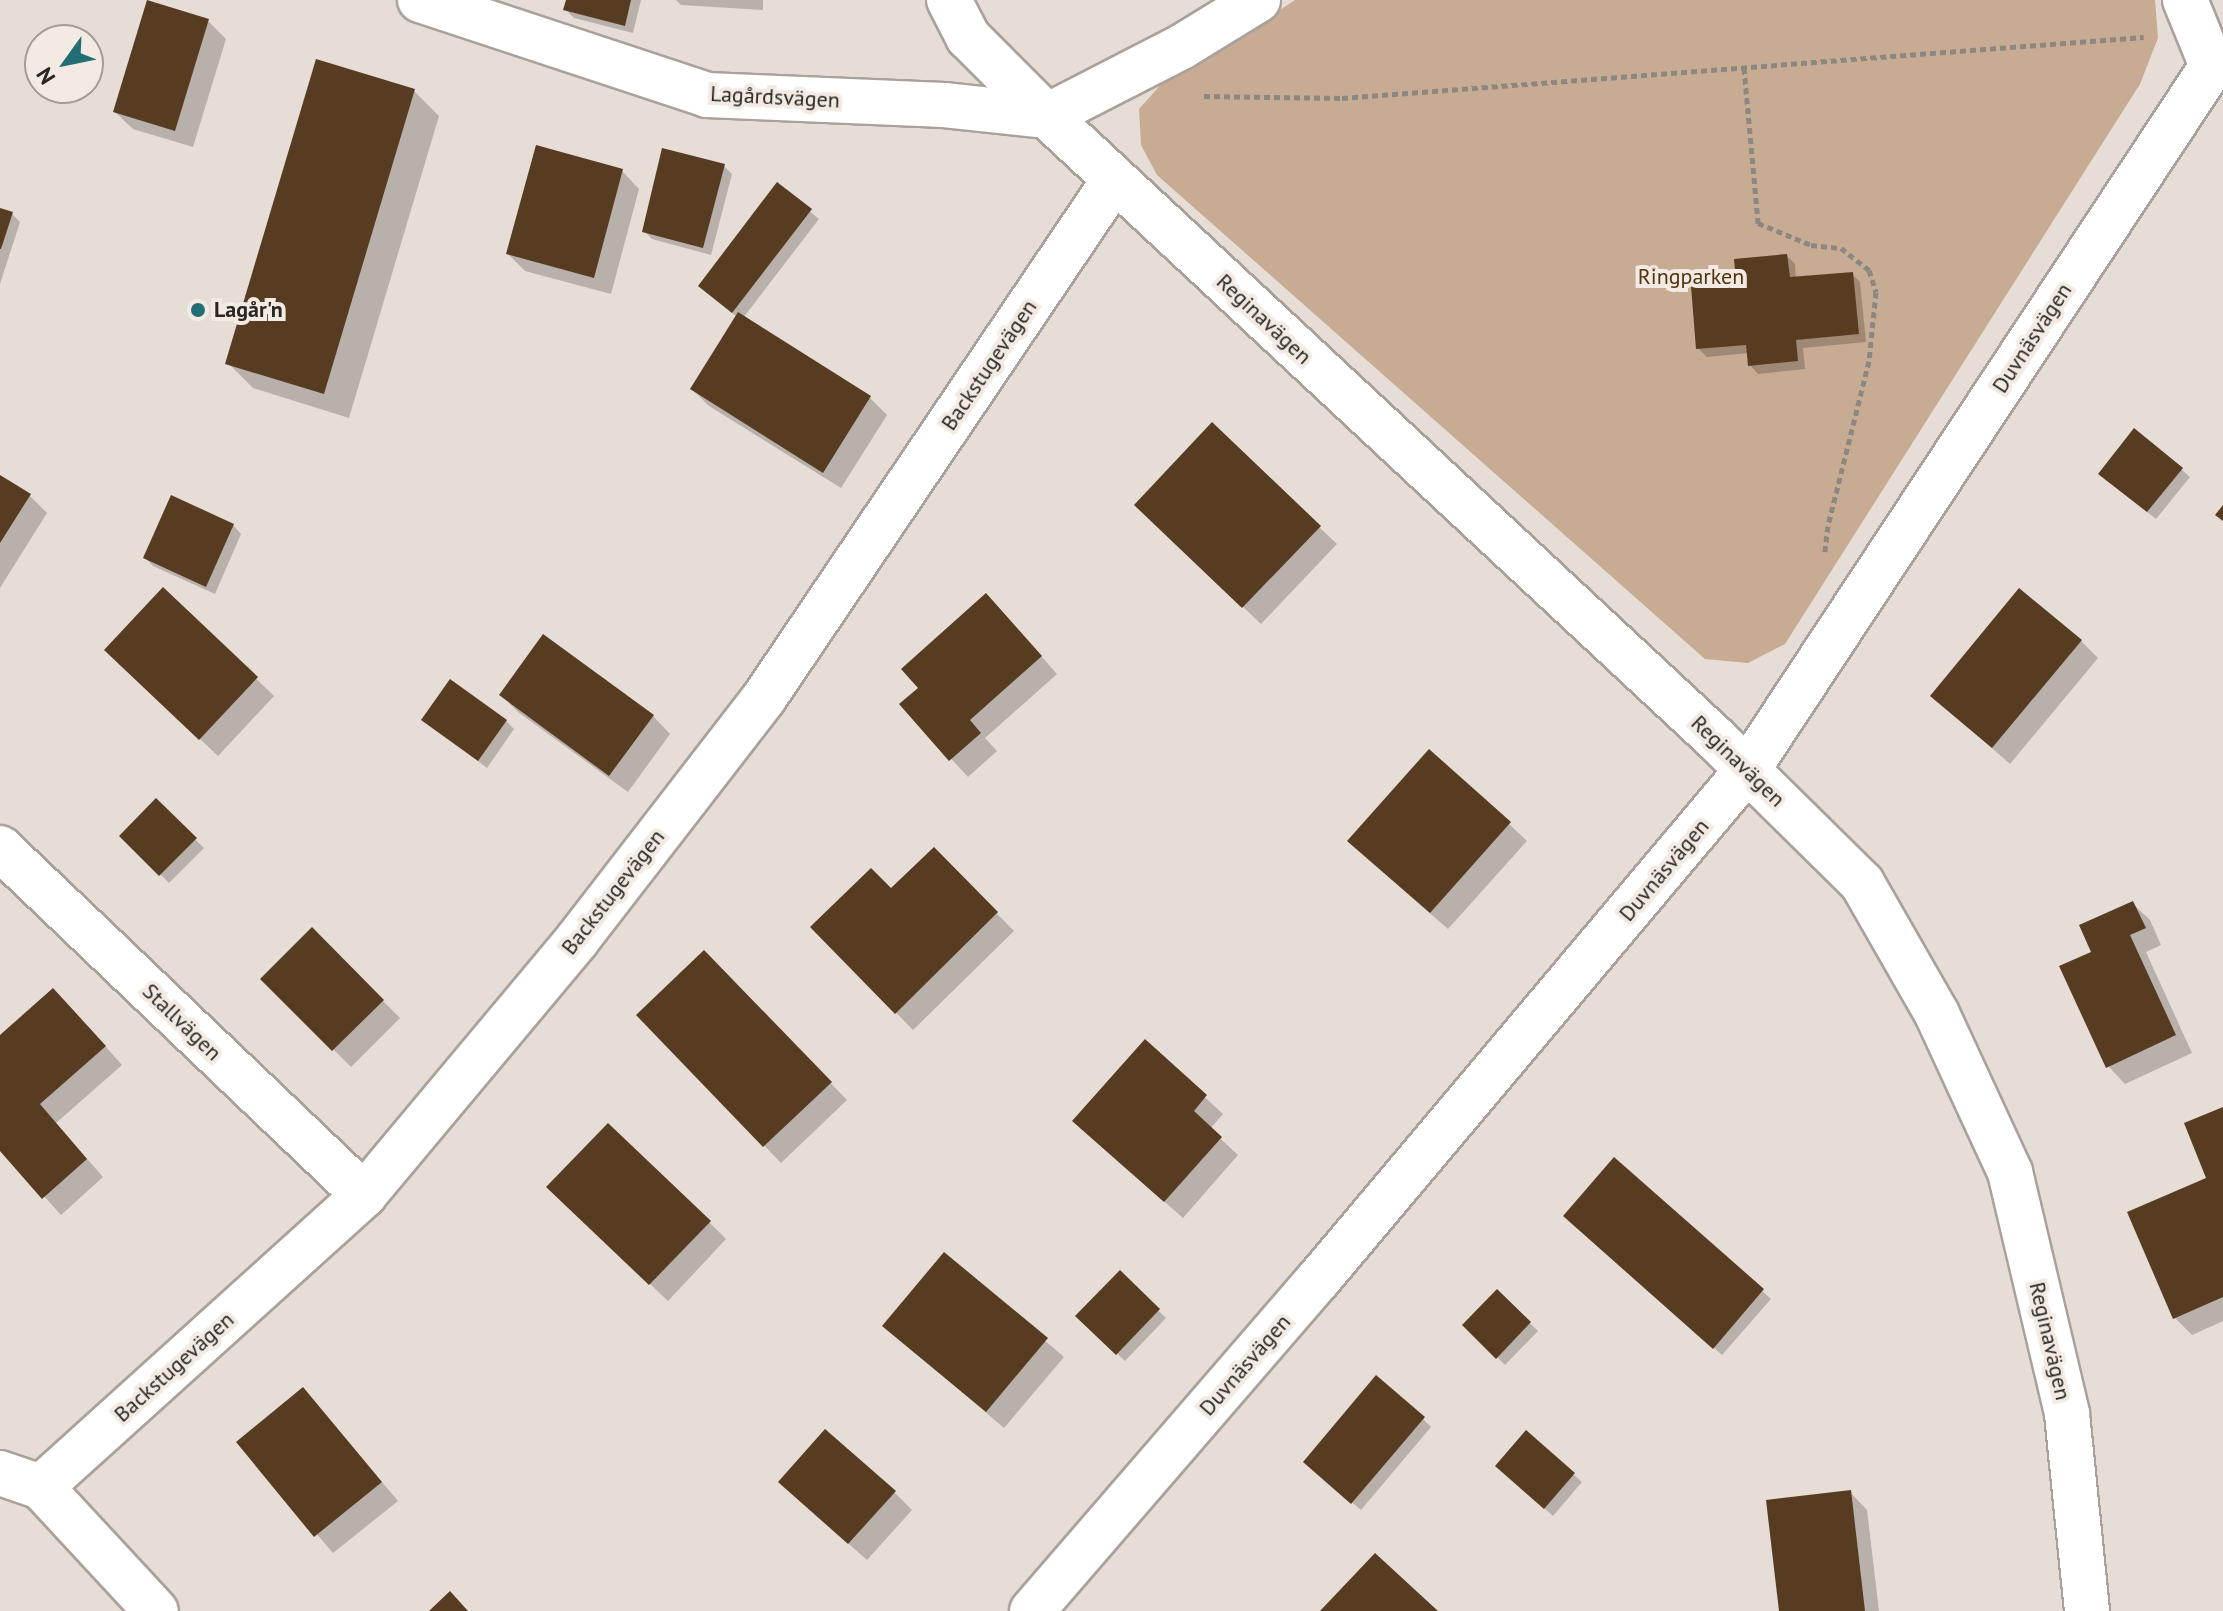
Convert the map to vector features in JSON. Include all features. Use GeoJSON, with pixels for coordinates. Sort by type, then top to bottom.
{"type":"FeatureCollection","features":[{"type":"Feature","properties":{"kind":"street","name":"Lagårdsvägen"},"geometry":{"type":"LineString","coordinates":[[420,0],[707,95],[944,105],[1047,116]]}},
{"type":"Feature","properties":{"kind":"street","name":"Reginavägen"},"geometry":{"type":"LineString","coordinates":[[949,0],[968,37],[1047,116],[1748,769],[1862,883],[1937,1014],[2010,1172],[2067,1414],[2087,1611]]}},
{"type":"Feature","properties":{"kind":"street"},"geometry":{"type":"LineString","coordinates":[[1047,116],[1183,46],[1258,0]]}},
{"type":"Feature","properties":{"kind":"street","name":"Duvnäsvägen"},"geometry":{"type":"LineString","coordinates":[[1032,1611],[1318,1280],[1748,769],[2204,38]]}},
{"type":"Feature","properties":{"kind":"street","name":"Backstugevägen"},"geometry":{"type":"LineString","coordinates":[[41,1487],[364,1195],[577,940],[764,698],[1114,180]]}},
{"type":"Feature","properties":{"kind":"street","name":"Stallvägen"},"geometry":{"type":"LineString","coordinates":[[0,848],[364,1195]]}},
{"type":"Feature","properties":{"kind":"street"},"geometry":{"type":"LineString","coordinates":[[0,1473],[41,1487],[156,1611]]}},
{"type":"Feature","properties":{"kind":"path"},"geometry":{"type":"LineString","coordinates":[[1189,96],[1342,98],[2204,38]]}},
{"type":"Feature","properties":{"kind":"path"},"geometry":{"type":"LineString","coordinates":[[1744,68],[1758,223],[1811,245],[1841,248],[1869,270],[1876,292],[1869,361],[1828,526],[1825,556]]}},
{"type":"Feature","properties":{"kind":"green space","name":"Ringparken"},"geometry":{"type":"Polygon","coordinates":[[[1295,0],[2155,0],[2158,38],[2140,84],[1785,644],[1748,663],[1705,659],[1157,175],[1141,145],[1139,109],[1173,71],[1251,29],[1295,0]]]}},
{"type":"Feature","properties":{"kind":"building"},"geometry":{"type":"Polygon","coordinates":[[[147,0],[209,19],[175,131],[113,112],[147,0]]]}},
{"type":"Feature","properties":{"kind":"building"},"geometry":{"type":"Polygon","coordinates":[[[566,0],[631,0],[625,26],[563,10],[566,0]]]}},
{"type":"Feature","properties":{"kind":"building"},"geometry":{"type":"Polygon","coordinates":[[[316,59],[415,89],[324,394],[225,364],[316,59]]]}},
{"type":"Feature","properties":{"kind":"building"},"geometry":{"type":"Polygon","coordinates":[[[536,145],[623,169],[594,278],[506,254],[536,145]]]}},
{"type":"Feature","properties":{"kind":"building"},"geometry":{"type":"Polygon","coordinates":[[[662,148],[725,164],[703,248],[642,232],[662,148]]]}},
{"type":"Feature","properties":{"kind":"building"},"geometry":{"type":"Polygon","coordinates":[[[777,182],[812,209],[732,313],[698,286],[777,182]]]}},
{"type":"Feature","properties":{"kind":"building"},"geometry":{"type":"Polygon","coordinates":[[[0,208],[13,212],[1,249],[0,249],[0,208]]]}},
{"type":"Feature","properties":{"kind":"building"},"geometry":{"type":"Polygon","coordinates":[[[1787,254],[1790,277],[1853,272],[1859,334],[1796,340],[1798,361],[1748,366],[1746,345],[1696,349],[1691,286],[1736,282],[1734,259],[1787,254]]]}},
{"type":"Feature","properties":{"kind":"building"},"geometry":{"type":"Polygon","coordinates":[[[738,312],[871,396],[823,473],[690,389],[738,312]]]}},
{"type":"Feature","properties":{"kind":"building"},"geometry":{"type":"Polygon","coordinates":[[[1212,422],[1321,526],[1242,608],[1134,505],[1212,422]]]}},
{"type":"Feature","properties":{"kind":"building"},"geometry":{"type":"Polygon","coordinates":[[[2134,428],[2183,468],[2147,512],[2098,474],[2134,428]]]}},
{"type":"Feature","properties":{"kind":"building"},"geometry":{"type":"Polygon","coordinates":[[[0,475],[31,494],[0,543],[0,475]]]}},
{"type":"Feature","properties":{"kind":"building"},"geometry":{"type":"Polygon","coordinates":[[[171,495],[234,524],[206,587],[143,558],[171,495]]]}},
{"type":"Feature","properties":{"kind":"building"},"geometry":{"type":"Polygon","coordinates":[[[2223,505],[2223,521],[2215,515],[2223,505]]]}},
{"type":"Feature","properties":{"kind":"building"},"geometry":{"type":"Polygon","coordinates":[[[163,587],[258,677],[199,740],[104,650],[163,587]]]}},
{"type":"Feature","properties":{"kind":"building"},"geometry":{"type":"Polygon","coordinates":[[[2019,588],[2082,640],[1992,748],[1930,696],[2019,588]]]}},
{"type":"Feature","properties":{"kind":"building"},"geometry":{"type":"Polygon","coordinates":[[[986,593],[1042,656],[970,720],[981,733],[949,761],[899,704],[918,688],[901,669],[986,593]]]}},
{"type":"Feature","properties":{"kind":"building"},"geometry":{"type":"Polygon","coordinates":[[[543,634],[654,715],[609,776],[499,695],[543,634]]]}},
{"type":"Feature","properties":{"kind":"building"},"geometry":{"type":"Polygon","coordinates":[[[450,679],[507,720],[478,761],[421,720],[450,679]]]}},
{"type":"Feature","properties":{"kind":"building"},"geometry":{"type":"Polygon","coordinates":[[[1429,749],[1511,822],[1430,913],[1347,841],[1429,749]]]}},
{"type":"Feature","properties":{"kind":"building"},"geometry":{"type":"Polygon","coordinates":[[[156,798],[197,838],[159,876],[119,836],[156,798]]]}},
{"type":"Feature","properties":{"kind":"building"},"geometry":{"type":"Polygon","coordinates":[[[934,847],[998,912],[895,1014],[810,927],[871,868],[891,888],[934,847]]]}},
{"type":"Feature","properties":{"kind":"building"},"geometry":{"type":"Polygon","coordinates":[[[2133,901],[2146,928],[2130,935],[2176,1035],[2106,1068],[2059,966],[2091,952],[2079,925],[2133,901]]]}},
{"type":"Feature","properties":{"kind":"building"},"geometry":{"type":"Polygon","coordinates":[[[312,927],[384,1000],[332,1051],[260,979],[312,927]]]}},
{"type":"Feature","properties":{"kind":"building"},"geometry":{"type":"Polygon","coordinates":[[[704,950],[832,1082],[763,1147],[636,1015],[704,950]]]}},
{"type":"Feature","properties":{"kind":"building"},"geometry":{"type":"Polygon","coordinates":[[[53,988],[106,1046],[40,1104],[87,1159],[42,1199],[0,1151],[0,1035],[53,988]]]}},
{"type":"Feature","properties":{"kind":"building"},"geometry":{"type":"Polygon","coordinates":[[[1145,1039],[1207,1095],[1194,1111],[1222,1137],[1164,1202],[1072,1121],[1145,1039]]]}},
{"type":"Feature","properties":{"kind":"building"},"geometry":{"type":"Polygon","coordinates":[[[2223,1107],[2223,1297],[2173,1319],[2127,1212],[2206,1178],[2184,1123],[2223,1107]]]}},
{"type":"Feature","properties":{"kind":"building"},"geometry":{"type":"Polygon","coordinates":[[[608,1123],[711,1221],[649,1285],[546,1187],[608,1123]]]}},
{"type":"Feature","properties":{"kind":"building"},"geometry":{"type":"Polygon","coordinates":[[[1614,1157],[1764,1289],[1713,1349],[1563,1216],[1614,1157]]]}},
{"type":"Feature","properties":{"kind":"building"},"geometry":{"type":"Polygon","coordinates":[[[944,1252],[1048,1338],[986,1412],[882,1326],[944,1252]]]}},
{"type":"Feature","properties":{"kind":"building"},"geometry":{"type":"Polygon","coordinates":[[[1120,1270],[1160,1309],[1116,1355],[1075,1316],[1120,1270]]]}},
{"type":"Feature","properties":{"kind":"building"},"geometry":{"type":"Polygon","coordinates":[[[1497,1289],[1531,1322],[1496,1359],[1462,1325],[1497,1289]]]}},
{"type":"Feature","properties":{"kind":"building"},"geometry":{"type":"Polygon","coordinates":[[[1376,1375],[1425,1417],[1351,1504],[1303,1462],[1376,1375]]]}},
{"type":"Feature","properties":{"kind":"building"},"geometry":{"type":"Polygon","coordinates":[[[303,1387],[382,1482],[314,1537],[236,1442],[303,1387]]]}},
{"type":"Feature","properties":{"kind":"building"},"geometry":{"type":"Polygon","coordinates":[[[825,1429],[896,1491],[848,1544],[778,1482],[825,1429]]]}},
{"type":"Feature","properties":{"kind":"building"},"geometry":{"type":"Polygon","coordinates":[[[1526,1430],[1575,1473],[1544,1509],[1495,1466],[1526,1430]]]}},
{"type":"Feature","properties":{"kind":"building"},"geometry":{"type":"Polygon","coordinates":[[[1851,1490],[1865,1611],[1779,1611],[1766,1500],[1851,1490]]]}},
{"type":"Feature","properties":{"kind":"building"},"geometry":{"type":"Polygon","coordinates":[[[1375,1553],[1438,1611],[1320,1611],[1375,1553]]]}},
{"type":"Feature","properties":{"kind":"building"},"geometry":{"type":"Polygon","coordinates":[[[450,1591],[468,1611],[429,1611],[450,1591]]]}},
{"type":"Feature","properties":{"kind":"place","name":"Lagår'n"},"geometry":{"type":"Point","coordinates":[198,310]}}]}
